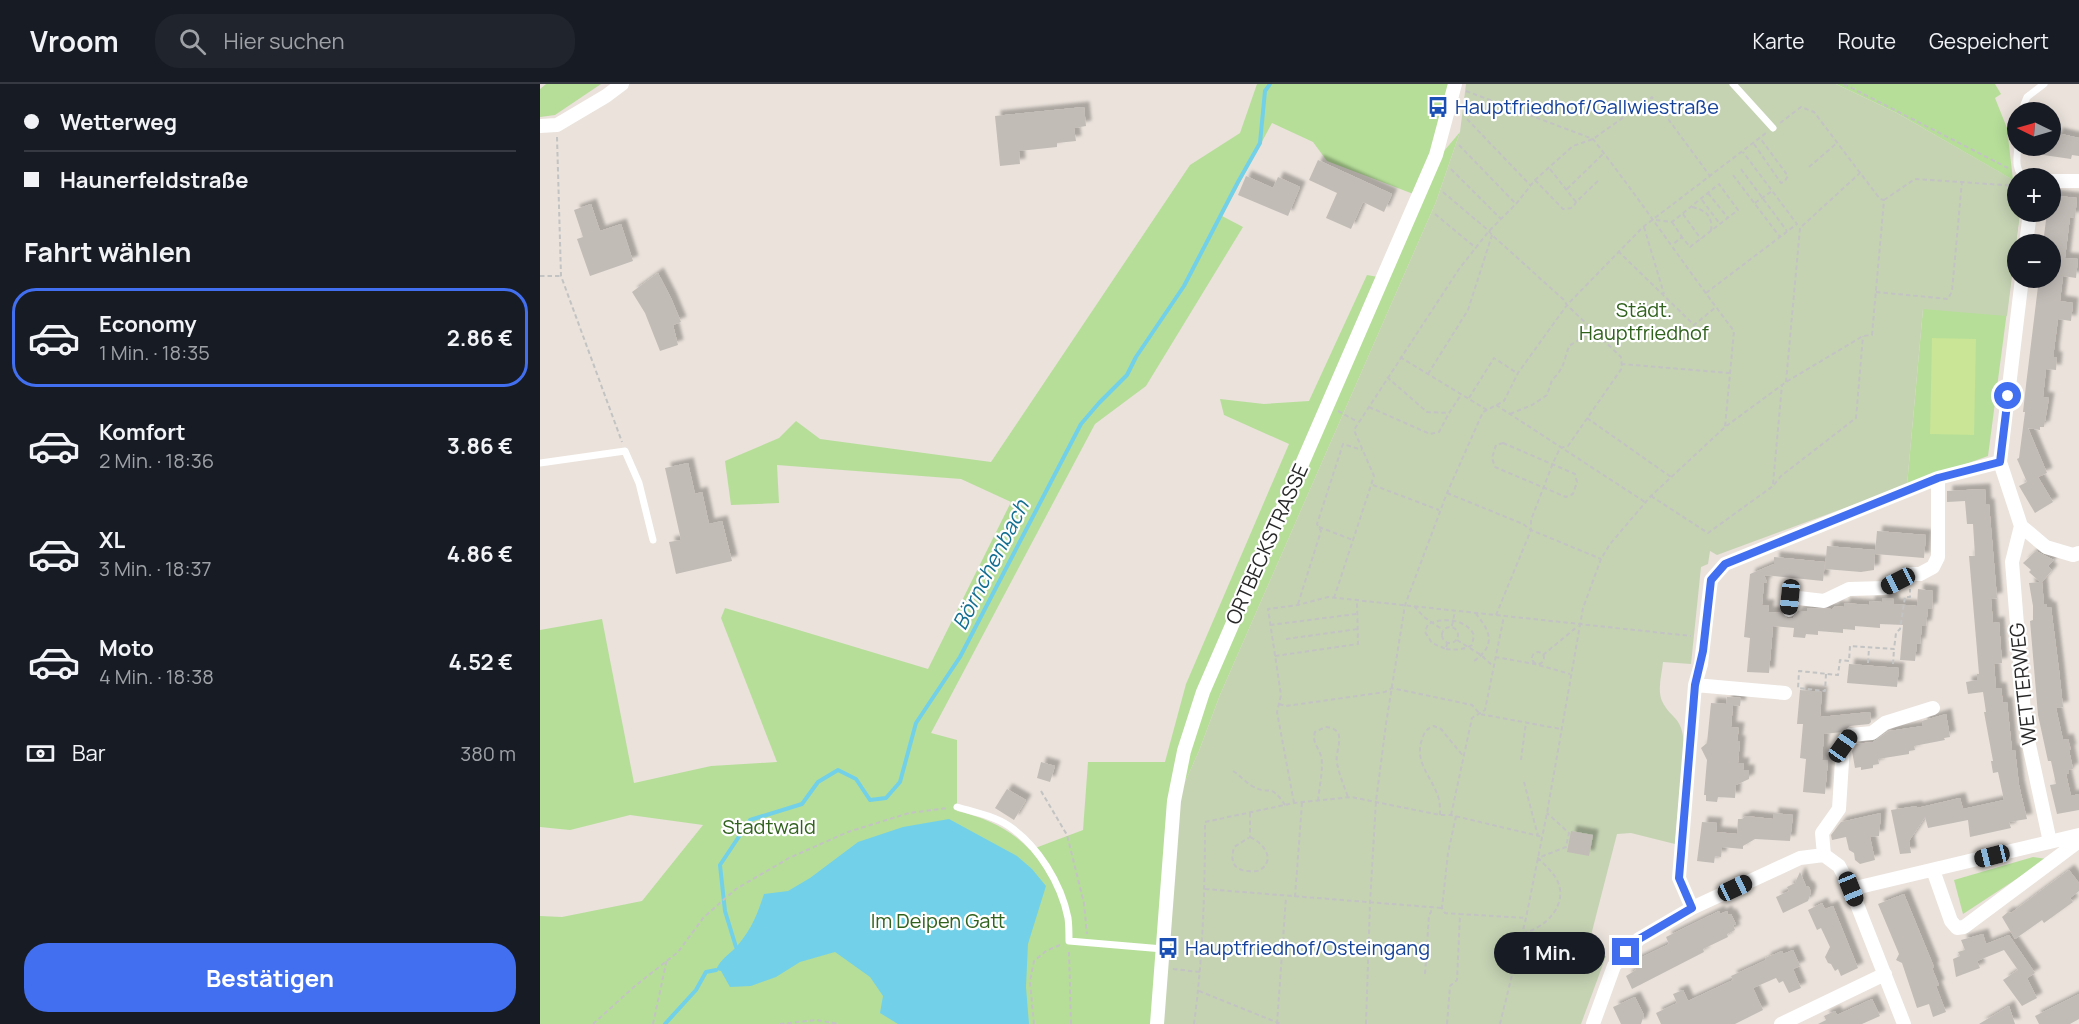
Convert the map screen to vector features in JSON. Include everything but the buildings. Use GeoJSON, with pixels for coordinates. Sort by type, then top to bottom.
{"type":"FeatureCollection","features":[{"type":"Feature","properties":{"kind":"street"},"geometry":{"type":"LineString","coordinates":[[540,126],[556,125],[622,84]]}},
{"type":"Feature","properties":{"kind":"street","name":"ORTBECKSTRASSE"},"geometry":{"type":"LineString","coordinates":[[1157,1024],[1174,801],[1184,751],[1203,692],[1436,155],[1455,85]]}},
{"type":"Feature","properties":{"kind":"street"},"geometry":{"type":"LineString","coordinates":[[2061,181],[2079,181]]}},
{"type":"Feature","properties":{"kind":"street"},"geometry":{"type":"LineString","coordinates":[[2021,288],[2000,462],[2022,526],[2046,546],[2073,555],[2079,554]]}},
{"type":"Feature","properties":{"kind":"street"},"geometry":{"type":"LineString","coordinates":[[1692,908],[1679,878],[1695,685],[1701,664],[1711,580],[1725,564],[1938,478],[2000,462]]}},
{"type":"Feature","properties":{"kind":"street"},"geometry":{"type":"LineString","coordinates":[[1789,610],[1790,597],[1824,601],[1849,589],[1884,588],[1911,574],[1920,574],[1933,567],[1938,558],[1938,478]]}},
{"type":"Feature","properties":{"kind":"street","name":"WETTERWEG"},"geometry":{"type":"LineString","coordinates":[[2022,526],[2012,562],[2023,702],[2030,750],[2050,842]]}},
{"type":"Feature","properties":{"kind":"street"},"geometry":{"type":"LineString","coordinates":[[1695,685],[1785,693]]}},
{"type":"Feature","properties":{"kind":"street"},"geometry":{"type":"LineString","coordinates":[[1824,855],[1822,833],[1839,809],[1843,746],[1851,735],[1872,733],[1885,723],[1933,708]]}},
{"type":"Feature","properties":{"kind":"street"},"geometry":{"type":"LineString","coordinates":[[1851,889],[2079,835]]}},
{"type":"Feature","properties":{"kind":"street"},"geometry":{"type":"LineString","coordinates":[[1933,870],[1951,921],[1957,928],[1964,927],[2079,841]]}},
{"type":"Feature","properties":{"kind":"street"},"geometry":{"type":"LineString","coordinates":[[1593,1024],[1614,966],[1639,939],[1692,908],[1800,858],[1824,855],[1839,866],[1851,889],[1904,1024]]}},
{"type":"Feature","properties":{"kind":"street"},"geometry":{"type":"LineString","coordinates":[[1781,1024],[1885,974]]}},
{"type":"Feature","properties":{"kind":"lane"},"geometry":{"type":"LineString","coordinates":[[1733,84],[1773,128]]}},
{"type":"Feature","properties":{"kind":"lane"},"geometry":{"type":"LineString","coordinates":[[2025,102],[2027,97],[2044,84]]}},
{"type":"Feature","properties":{"kind":"lane"},"geometry":{"type":"LineString","coordinates":[[540,463],[625,451],[639,483],[652,540]]}},
{"type":"Feature","properties":{"kind":"lane"},"geometry":{"type":"LineString","coordinates":[[957,807],[1008,825],[1026,840],[1044,862],[1058,889],[1068,917],[1069,941],[1163,949]]}},
{"type":"Feature","properties":{"kind":"path"},"geometry":{"type":"LineString","coordinates":[[1844,84],[2007,168]]}},
{"type":"Feature","properties":{"kind":"path"},"geometry":{"type":"LineString","coordinates":[[1455,85],[1593,139],[1654,219],[1734,331],[1725,427]]}},
{"type":"Feature","properties":{"kind":"path"},"geometry":{"type":"LineString","coordinates":[[1334,598],[1373,485],[1374,476],[1354,430],[1400,357],[1489,231],[1516,204],[1535,180],[1574,146],[1593,139],[1652,97],[1710,176]]}},
{"type":"Feature","properties":{"kind":"path"},"geometry":{"type":"LineString","coordinates":[[1366,1024],[1376,801],[1405,605],[1439,510],[1483,412],[1504,400],[1518,373],[1567,305],[1643,227],[1802,107],[1814,112],[1880,199],[1884,200]]}},
{"type":"Feature","properties":{"kind":"path"},"geometry":{"type":"LineString","coordinates":[[1467,119],[1531,186]]}},
{"type":"Feature","properties":{"kind":"path"},"geometry":{"type":"LineString","coordinates":[[556,125],[561,276],[625,451]]}},
{"type":"Feature","properties":{"kind":"path"},"geometry":{"type":"LineString","coordinates":[[1753,143],[1781,183],[1788,176],[1760,138]]}},
{"type":"Feature","properties":{"kind":"path"},"geometry":{"type":"LineString","coordinates":[[1809,167],[1837,143]]}},
{"type":"Feature","properties":{"kind":"path"},"geometry":{"type":"LineString","coordinates":[[1459,145],[1516,204]]}},
{"type":"Feature","properties":{"kind":"path"},"geometry":{"type":"LineString","coordinates":[[1743,151],[1800,228],[1786,382]]}},
{"type":"Feature","properties":{"kind":"path"},"geometry":{"type":"LineString","coordinates":[[1567,189],[1604,153]]}},
{"type":"Feature","properties":{"kind":"path"},"geometry":{"type":"LineString","coordinates":[[1451,169],[1501,219]]}},
{"type":"Feature","properties":{"kind":"path"},"geometry":{"type":"LineString","coordinates":[[1549,169],[1576,202]]}},
{"type":"Feature","properties":{"kind":"path"},"geometry":{"type":"LineString","coordinates":[[1741,169],[1787,231]]}},
{"type":"Feature","properties":{"kind":"path"},"geometry":{"type":"LineString","coordinates":[[1800,228],[1860,173]]}},
{"type":"Feature","properties":{"kind":"path"},"geometry":{"type":"LineString","coordinates":[[1734,175],[1780,237]]}},
{"type":"Feature","properties":{"kind":"path"},"geometry":{"type":"LineString","coordinates":[[1535,180],[1563,209],[1571,208],[1600,179]]}},
{"type":"Feature","properties":{"kind":"path"},"geometry":{"type":"LineString","coordinates":[[1884,200],[1914,179],[2007,185]]}},
{"type":"Feature","properties":{"kind":"path"},"geometry":{"type":"LineString","coordinates":[[1876,292],[1948,299],[1952,291],[1962,181]]}},
{"type":"Feature","properties":{"kind":"path"},"geometry":{"type":"LineString","coordinates":[[1654,219],[1672,222],[1690,247],[1738,210],[1719,184],[1672,222]]}},
{"type":"Feature","properties":{"kind":"path"},"geometry":{"type":"LineString","coordinates":[[1755,203],[1772,190]]}},
{"type":"Feature","properties":{"kind":"path"},"geometry":{"type":"LineString","coordinates":[[1443,192],[1563,299],[1621,357],[1622,368],[1568,447],[1560,448]]}},
{"type":"Feature","properties":{"kind":"path"},"geometry":{"type":"LineString","coordinates":[[1708,193],[1728,218]]}},
{"type":"Feature","properties":{"kind":"path"},"geometry":{"type":"LineString","coordinates":[[1701,199],[1720,224]]}},
{"type":"Feature","properties":{"kind":"path"},"geometry":{"type":"LineString","coordinates":[[1500,1024],[1543,837],[1579,625],[1590,583],[1601,559],[1616,537],[1651,496],[1725,427],[1786,382],[1863,336],[1872,335],[1884,200]]}},
{"type":"Feature","properties":{"kind":"path"},"geometry":{"type":"LineString","coordinates":[[1691,207],[1703,210],[1709,215],[1711,231]]}},
{"type":"Feature","properties":{"kind":"path"},"geometry":{"type":"LineString","coordinates":[[1435,214],[1476,248]]}},
{"type":"Feature","properties":{"kind":"path"},"geometry":{"type":"LineString","coordinates":[[1682,214],[1701,239]]}},
{"type":"Feature","properties":{"kind":"path"},"geometry":{"type":"LineString","coordinates":[[1706,293],[1797,224]]}},
{"type":"Feature","properties":{"kind":"path"},"geometry":{"type":"LineString","coordinates":[[1643,227],[1664,296]]}},
{"type":"Feature","properties":{"kind":"path"},"geometry":{"type":"LineString","coordinates":[[1428,374],[1468,310],[1492,235]]}},
{"type":"Feature","properties":{"kind":"path"},"geometry":{"type":"LineString","coordinates":[[1672,245],[1682,237]]}},
{"type":"Feature","properties":{"kind":"path"},"geometry":{"type":"LineString","coordinates":[[1618,251],[1694,325],[1716,307]]}},
{"type":"Feature","properties":{"kind":"path"},"geometry":{"type":"LineString","coordinates":[[540,276],[561,276]]}},
{"type":"Feature","properties":{"kind":"path"},"geometry":{"type":"LineString","coordinates":[[1509,414],[1532,405],[1547,395],[1552,380],[1563,365],[1569,346],[1593,331]]}},
{"type":"Feature","properties":{"kind":"path"},"geometry":{"type":"LineString","coordinates":[[1651,496],[1708,533],[1773,486],[1781,476],[1856,418],[1863,336]]}},
{"type":"Feature","properties":{"kind":"path"},"geometry":{"type":"LineString","coordinates":[[1400,357],[1487,410]]}},
{"type":"Feature","properties":{"kind":"path"},"geometry":{"type":"LineString","coordinates":[[1469,398],[1494,358],[1518,373]]}},
{"type":"Feature","properties":{"kind":"path"},"geometry":{"type":"LineString","coordinates":[[1621,364],[1730,373]]}},
{"type":"Feature","properties":{"kind":"path"},"geometry":{"type":"LineString","coordinates":[[1387,377],[1427,412],[1449,413]]}},
{"type":"Feature","properties":{"kind":"path"},"geometry":{"type":"LineString","coordinates":[[1773,486],[1782,385]]}},
{"type":"Feature","properties":{"kind":"path"},"geometry":{"type":"LineString","coordinates":[[1369,407],[1430,434],[1439,432],[1462,394]]}},
{"type":"Feature","properties":{"kind":"path"},"geometry":{"type":"LineString","coordinates":[[1496,405],[1646,502]]}},
{"type":"Feature","properties":{"kind":"path"},"geometry":{"type":"LineString","coordinates":[[1328,406],[1358,422]]}},
{"type":"Feature","properties":{"kind":"path"},"geometry":{"type":"LineString","coordinates":[[1587,418],[1671,478]]}},
{"type":"Feature","properties":{"kind":"path"},"geometry":{"type":"LineString","coordinates":[[1503,443],[1575,474],[1577,482],[1573,494],[1566,497],[1543,488],[1495,468],[1492,458],[1496,446],[1503,443]]}},
{"type":"Feature","properties":{"kind":"path"},"geometry":{"type":"LineString","coordinates":[[1298,605],[1321,531],[1317,524],[1343,444],[1362,450]]}},
{"type":"Feature","properties":{"kind":"path"},"geometry":{"type":"LineString","coordinates":[[1496,615],[1531,530],[1531,520],[1552,463],[1560,448]]}},
{"type":"Feature","properties":{"kind":"path"},"geometry":{"type":"LineString","coordinates":[[1373,485],[1439,510]]}},
{"type":"Feature","properties":{"kind":"path"},"geometry":{"type":"LineString","coordinates":[[1447,493],[1601,559]]}},
{"type":"Feature","properties":{"kind":"path"},"geometry":{"type":"LineString","coordinates":[[1318,527],[1353,540]]}},
{"type":"Feature","properties":{"kind":"path"},"geometry":{"type":"LineString","coordinates":[[1893,664],[1896,633],[1900,629],[1905,597],[1910,597],[1911,574]]}},
{"type":"Feature","properties":{"kind":"path"},"geometry":{"type":"LineString","coordinates":[[1294,803],[1277,712],[1281,695],[1268,609],[1298,605],[1328,597],[1705,637]]}},
{"type":"Feature","properties":{"kind":"path"},"geometry":{"type":"LineString","coordinates":[[1275,656],[1358,644],[1357,601]]}},
{"type":"Feature","properties":{"kind":"path"},"geometry":{"type":"LineString","coordinates":[[1414,606],[1417,611],[1443,630]]}},
{"type":"Feature","properties":{"kind":"path"},"geometry":{"type":"LineString","coordinates":[[1452,627],[1455,611]]}},
{"type":"Feature","properties":{"kind":"path"},"geometry":{"type":"LineString","coordinates":[[1474,661],[1488,646],[1489,635],[1475,613]]}},
{"type":"Feature","properties":{"kind":"path"},"geometry":{"type":"LineString","coordinates":[[1270,625],[1358,614]]}},
{"type":"Feature","properties":{"kind":"path"},"geometry":{"type":"LineString","coordinates":[[1451,815],[1472,718],[1485,710],[1504,616]]}},
{"type":"Feature","properties":{"kind":"path"},"geometry":{"type":"LineString","coordinates":[[1453,621],[1465,625],[1472,631],[1474,640],[1469,647],[1458,650],[1435,646],[1427,637],[1426,627],[1432,622],[1453,621]]}},
{"type":"Feature","properties":{"kind":"path"},"geometry":{"type":"LineString","coordinates":[[1535,664],[1542,662],[1543,655],[1579,625]]}},
{"type":"Feature","properties":{"kind":"path"},"geometry":{"type":"LineString","coordinates":[[1443,630],[1452,627]]}},
{"type":"Feature","properties":{"kind":"path"},"geometry":{"type":"LineString","coordinates":[[1447,643],[1452,643],[1458,633],[1452,627]]}},
{"type":"Feature","properties":{"kind":"path"},"geometry":{"type":"LineString","coordinates":[[1286,639],[1358,629]]}},
{"type":"Feature","properties":{"kind":"path"},"geometry":{"type":"LineString","coordinates":[[1443,630],[1441,636],[1447,643]]}},
{"type":"Feature","properties":{"kind":"path"},"geometry":{"type":"LineString","coordinates":[[1456,639],[1481,655],[1493,666]]}},
{"type":"Feature","properties":{"kind":"path"},"geometry":{"type":"LineString","coordinates":[[1446,649],[1447,643]]}},
{"type":"Feature","properties":{"kind":"path"},"geometry":{"type":"LineString","coordinates":[[1826,674],[1825,690],[1798,688],[1799,671],[1838,675],[1840,660],[1849,661],[1850,646],[1894,649]]}},
{"type":"Feature","properties":{"kind":"path"},"geometry":{"type":"LineString","coordinates":[[1868,663],[1869,648]]}},
{"type":"Feature","properties":{"kind":"path"},"geometry":{"type":"LineString","coordinates":[[1535,664],[1532,662],[1533,654],[1540,652],[1543,655]]}},
{"type":"Feature","properties":{"kind":"path"},"geometry":{"type":"LineString","coordinates":[[1495,657],[1535,664],[1570,674]]}},
{"type":"Feature","properties":{"kind":"path"},"geometry":{"type":"LineString","coordinates":[[1279,704],[1286,706],[1385,692],[1392,688],[1472,705],[1480,714],[1561,729]]}},
{"type":"Feature","properties":{"kind":"path"},"geometry":{"type":"LineString","coordinates":[[1521,760],[1526,723]]}},
{"type":"Feature","properties":{"kind":"path"},"geometry":{"type":"LineString","coordinates":[[1318,801],[1321,756],[1314,737],[1315,732],[1325,727],[1335,731],[1340,738],[1337,764],[1348,797]]}},
{"type":"Feature","properties":{"kind":"path"},"geometry":{"type":"LineString","coordinates":[[1440,815],[1439,798],[1420,760],[1420,746],[1423,737],[1429,728],[1437,727],[1464,757]]}},
{"type":"Feature","properties":{"kind":"path"},"geometry":{"type":"LineString","coordinates":[[1233,771],[1245,782],[1258,789],[1276,792],[1285,805]]}},
{"type":"Feature","properties":{"kind":"path"},"geometry":{"type":"LineString","coordinates":[[1524,782],[1538,836]]}},
{"type":"Feature","properties":{"kind":"path"},"geometry":{"type":"LineString","coordinates":[[1041,791],[1067,835],[1084,903],[1088,942]]}},
{"type":"Feature","properties":{"kind":"path"},"geometry":{"type":"LineString","coordinates":[[1194,1024],[1205,889],[1205,822],[1294,803],[1348,797],[1456,816],[1543,837]]}},
{"type":"Feature","properties":{"kind":"path"},"geometry":{"type":"LineString","coordinates":[[1295,897],[1302,802]]}},
{"type":"Feature","properties":{"kind":"path"},"geometry":{"type":"LineString","coordinates":[[593,1024],[678,952],[704,917],[736,889],[789,858],[848,832],[909,813],[957,807]]}},
{"type":"Feature","properties":{"kind":"path"},"geometry":{"type":"LineString","coordinates":[[1250,813],[1250,837]]}},
{"type":"Feature","properties":{"kind":"path"},"geometry":{"type":"LineString","coordinates":[[1538,858],[1566,847],[1569,833],[1547,813]]}},
{"type":"Feature","properties":{"kind":"path"},"geometry":{"type":"LineString","coordinates":[[1456,816],[1448,853],[1442,908],[1445,913],[1526,918]]}},
{"type":"Feature","properties":{"kind":"path"},"geometry":{"type":"LineString","coordinates":[[1250,837],[1263,845],[1266,852],[1266,862],[1261,869],[1256,871],[1237,868],[1233,865],[1231,858],[1234,846],[1250,837]]}},
{"type":"Feature","properties":{"kind":"path"},"geometry":{"type":"LineString","coordinates":[[1522,933],[1542,925],[1558,904],[1560,890],[1558,882],[1551,870],[1538,858]]}},
{"type":"Feature","properties":{"kind":"path"},"geometry":{"type":"LineString","coordinates":[[1205,889],[1442,908]]}},
{"type":"Feature","properties":{"kind":"path"},"geometry":{"type":"LineString","coordinates":[[1198,991],[1278,1024],[1286,897]]}},
{"type":"Feature","properties":{"kind":"path"},"geometry":{"type":"LineString","coordinates":[[1425,974],[1431,908]]}},
{"type":"Feature","properties":{"kind":"path"},"geometry":{"type":"LineString","coordinates":[[1447,1024],[1450,987],[1457,980],[1460,914]]}},
{"type":"Feature","properties":{"kind":"path"},"geometry":{"type":"LineString","coordinates":[[1034,1024],[1030,981],[1034,961],[1046,951],[1069,941],[1071,1024]]}},
{"type":"Feature","properties":{"kind":"path"},"geometry":{"type":"LineString","coordinates":[[653,1024],[668,959]]}},
{"type":"Feature","properties":{"kind":"path"},"geometry":{"type":"LineString","coordinates":[[1161,968],[1200,972]]}},
{"type":"Feature","properties":{"kind":"path"},"geometry":{"type":"LineString","coordinates":[[780,1024],[816,1020],[839,1024]]}},
{"type":"Feature","properties":{"kind":"green space"},"geometry":{"type":"Polygon","coordinates":[[[546,84],[601,84],[555,115],[540,117],[540,89],[546,84]]]}},
{"type":"Feature","properties":{"kind":"green space"},"geometry":{"type":"Polygon","coordinates":[[[1257,84],[1455,84],[1416,195],[1327,161],[1313,142],[1272,123],[1222,216],[1243,227],[1146,386],[1095,424],[931,733],[957,740],[957,811],[996,825],[1014,836],[1030,850],[1083,830],[1088,762],[1165,762],[1186,684],[1289,444],[1224,415],[1220,399],[1264,404],[1309,401],[1367,275],[1378,277],[1439,157],[1460,132],[1436,202],[1220,695],[1177,800],[1151,1024],[540,1024],[540,916],[562,917],[642,901],[703,825],[630,815],[570,830],[540,827],[540,630],[602,619],[634,783],[711,766],[777,762],[721,618],[725,608],[928,669],[1011,502],[961,479],[777,465],[779,503],[731,505],[725,461],[779,438],[796,421],[820,439],[991,462],[1190,165],[1240,133],[1257,84]]]}},
{"type":"Feature","properties":{"kind":"green space","name":"Städt. Hauptfriedhof"},"geometry":{"type":"Polygon","coordinates":[[[1466,84],[1836,84],[1897,113],[2007,176],[2007,222],[2019,222],[2017,234],[2007,234],[2007,288],[2010,288],[2007,316],[1923,309],[1907,485],[1717,555],[1710,551],[1708,564],[1701,567],[1691,664],[1663,662],[1660,682],[1662,701],[1679,723],[1684,744],[1675,844],[1631,833],[1617,834],[1587,951],[1606,956],[1581,1024],[1161,1024],[1177,800],[1220,695],[1436,202],[1460,132],[1466,84]]]}},
{"type":"Feature","properties":{"kind":"green space"},"geometry":{"type":"Polygon","coordinates":[[[1836,84],[1995,84],[2001,94],[1995,98],[2007,128],[2007,156],[2010,156],[2012,168],[2007,168],[2007,177],[1897,113],[1836,84]]]}},
{"type":"Feature","properties":{"kind":"green space"},"geometry":{"type":"Polygon","coordinates":[[[2008,222],[2019,222],[2017,234],[2007,234],[2007,288],[2010,288],[1988,456],[1907,485],[1923,309],[2008,222]]]}},
{"type":"Feature","properties":{"kind":"green space"},"geometry":{"type":"Polygon","coordinates":[[[1932,338],[1976,339],[1974,435],[1930,434],[1932,338]]]}},
{"type":"Feature","properties":{"kind":"green space"},"geometry":{"type":"Polygon","coordinates":[[[2033,857],[2047,859],[1963,914],[1954,880],[2033,857]]]}},
{"type":"Feature","properties":{"kind":"water"},"geometry":{"type":"Polygon","coordinates":[[[949,819],[1017,856],[1046,886],[1028,944],[1026,987],[1029,1024],[898,1024],[880,1013],[883,996],[870,977],[835,952],[800,962],[776,977],[751,986],[730,987],[721,971],[716,970],[747,933],[764,894],[788,891],[810,878],[858,842],[903,827],[949,819]]]}},
{"type":"Feature","properties":{"kind":"waterway","name":"Börnchenbach"},"geometry":{"type":"LineString","coordinates":[[736,947],[725,911],[720,865],[750,820],[802,804],[818,782],[838,770],[856,779],[870,800],[886,798],[900,782],[916,723],[960,657],[1081,424],[1127,375],[1136,357],[1184,286],[1260,143],[1265,91],[1270,84]]}},
{"type":"Feature","properties":{"kind":"waterway"},"geometry":{"type":"LineString","coordinates":[[665,1024],[696,990],[706,972],[716,970]]}},
{"type":"Feature","properties":{"kind":"place","name":"Hauptfriedhof/Gallwiestraße"},"geometry":{"type":"Point","coordinates":[1438,107]}},
{"type":"Feature","properties":{"kind":"place","name":"Hauptfriedhof/Osteingang"},"geometry":{"type":"Point","coordinates":[1168,948]}},
{"type":"Feature","properties":{"kind":"route"},"geometry":{"type":"LineString","coordinates":[[1626,952],[1639,939],[1692,908],[1679,878],[1695,685],[1703,651],[1711,580],[1725,564],[1938,478],[2000,462],[2008,396]]}},
{"type":"Feature","properties":{"kind":"park label","name":"Stadtwald"},"geometry":{"type":"Point","coordinates":[769,827]}},
{"type":"Feature","properties":{"kind":"park label","name":"Im Deipen Gatt"},"geometry":{"type":"Point","coordinates":[938,921]}}]}
